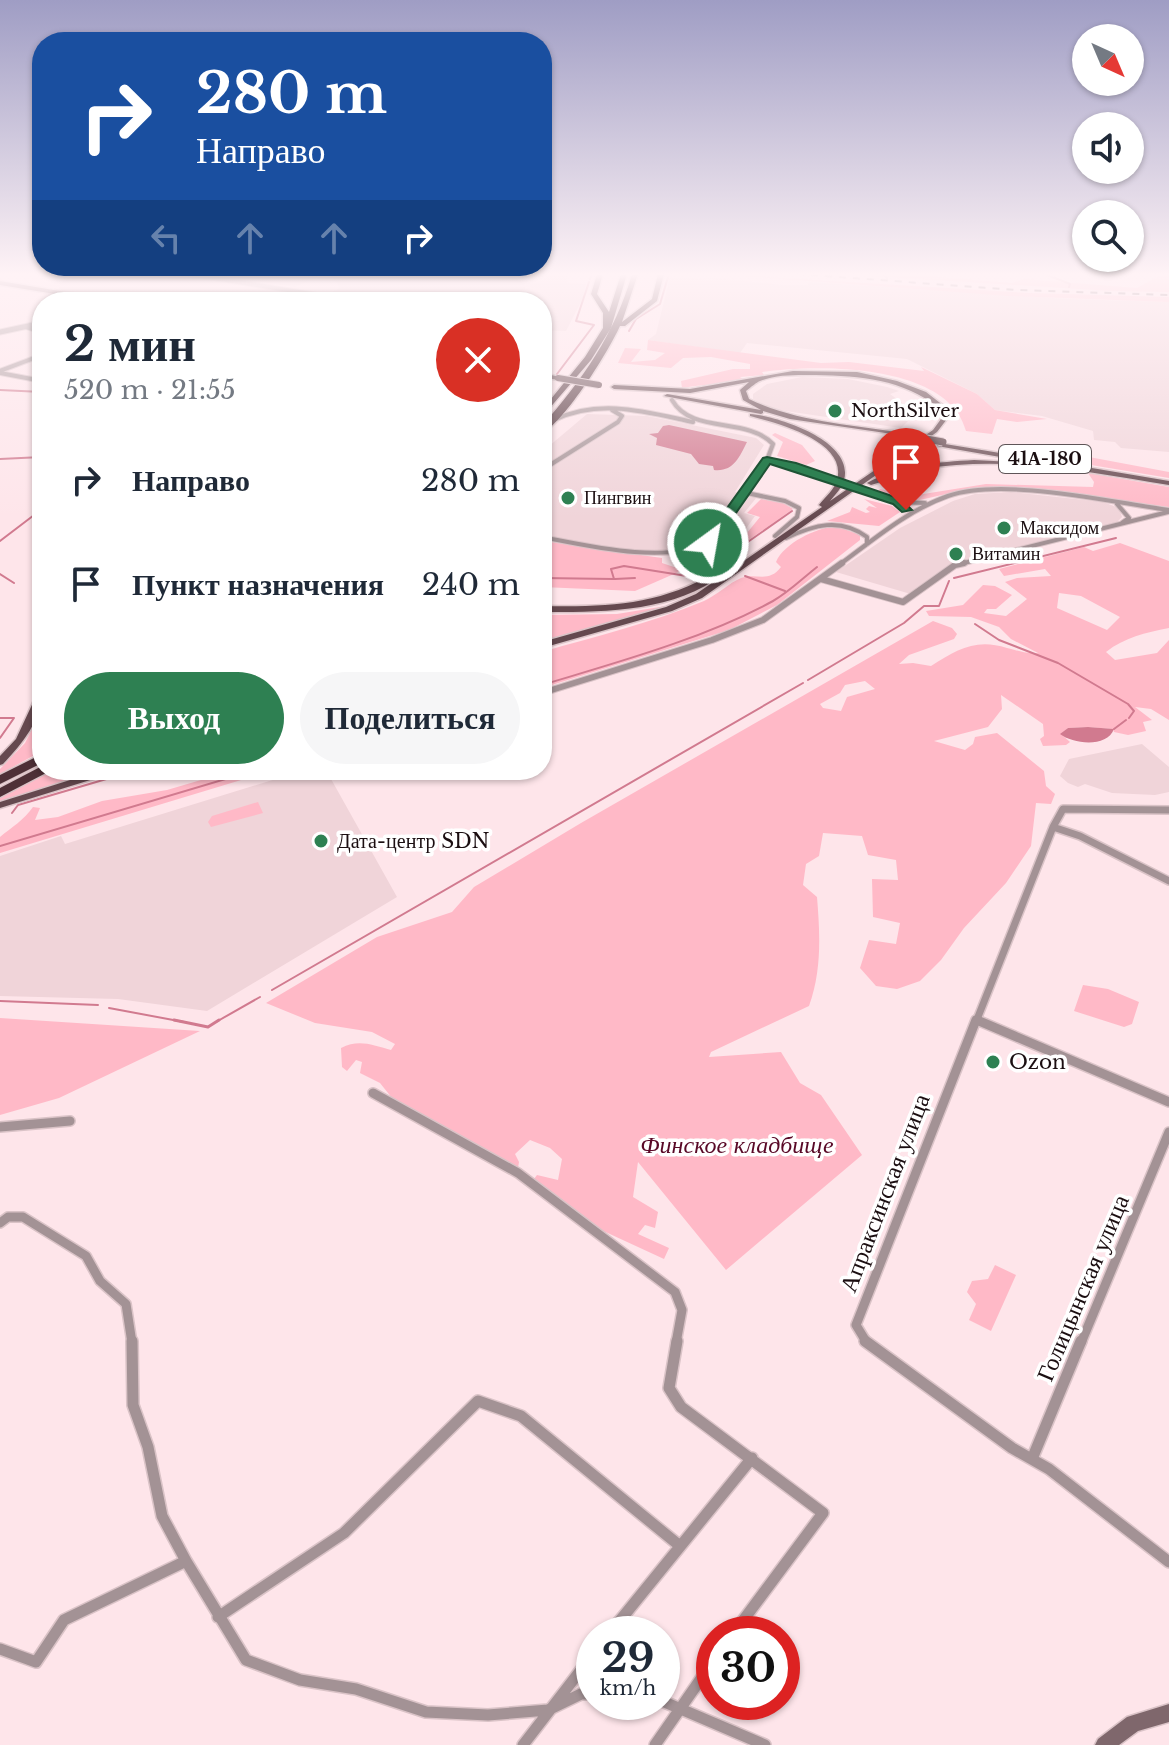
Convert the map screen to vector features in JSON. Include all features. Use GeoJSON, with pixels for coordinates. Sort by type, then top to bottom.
{"type":"FeatureCollection","features":[{"type":"Feature","properties":{"kind":"highway"},"geometry":{"type":"LineString","coordinates":[[552,411],[589,355]]}},
{"type":"Feature","properties":{"kind":"highway"},"geometry":{"type":"LineString","coordinates":[[552,416],[575,394],[601,355]]}},
{"type":"Feature","properties":{"kind":"highway"},"geometry":{"type":"LineString","coordinates":[[0,780],[32,763]]}},
{"type":"Feature","properties":{"kind":"highway"},"geometry":{"type":"LineString","coordinates":[[0,793],[32,775]]}},
{"type":"Feature","properties":{"kind":"main road"},"geometry":{"type":"LineString","coordinates":[[552,642],[669,609],[712,587],[940,427],[944,414],[938,403],[921,391],[895,382],[837,373],[775,375],[697,390],[614,387]]}},
{"type":"Feature","properties":{"kind":"main road"},"geometry":{"type":"LineString","coordinates":[[552,608],[589,609],[638,604],[690,590],[823,505],[930,430],[938,421],[938,410],[926,398],[909,389],[857,376],[785,376],[756,381],[743,390],[743,397],[751,404],[797,418]]}},
{"type":"Feature","properties":{"kind":"main road","name":"41А-180"},"geometry":{"type":"LineString","coordinates":[[552,378],[1169,482]]}},
{"type":"Feature","properties":{"kind":"main road","name":"41А-180"},"geometry":{"type":"LineString","coordinates":[[598,386],[902,437]]}},
{"type":"Feature","properties":{"kind":"main road"},"geometry":{"type":"LineString","coordinates":[[720,408],[788,425],[829,447],[839,459],[841,479],[823,505]]}},
{"type":"Feature","properties":{"kind":"main road","name":"41А-180"},"geometry":{"type":"LineString","coordinates":[[941,443],[1169,482]]}},
{"type":"Feature","properties":{"kind":"main road"},"geometry":{"type":"LineString","coordinates":[[852,491],[897,473],[951,463],[1005,461],[1080,468]]}},
{"type":"Feature","properties":{"kind":"main road"},"geometry":{"type":"LineString","coordinates":[[552,609],[611,612],[641,609],[712,587]]}},
{"type":"Feature","properties":{"kind":"main road"},"geometry":{"type":"LineString","coordinates":[[0,762],[20,740],[32,715]]}},
{"type":"Feature","properties":{"kind":"main road"},"geometry":{"type":"LineString","coordinates":[[0,805],[80,780]]}},
{"type":"Feature","properties":{"kind":"main road"},"geometry":{"type":"LineString","coordinates":[[1104,1745],[1133,1723],[1169,1713]]}},
{"type":"Feature","properties":{"kind":"street"},"geometry":{"type":"LineString","coordinates":[[0,372],[32,359]]}},
{"type":"Feature","properties":{"kind":"street"},"geometry":{"type":"LineString","coordinates":[[0,372],[32,379]]}},
{"type":"Feature","properties":{"kind":"street"},"geometry":{"type":"LineString","coordinates":[[672,400],[679,412],[689,417],[755,432],[772,441]]}},
{"type":"Feature","properties":{"kind":"street"},"geometry":{"type":"LineString","coordinates":[[552,463],[620,422],[622,416],[616,411],[602,408]]}},
{"type":"Feature","properties":{"kind":"street"},"geometry":{"type":"LineString","coordinates":[[552,419],[574,409],[634,410],[772,441]]}},
{"type":"Feature","properties":{"kind":"street"},"geometry":{"type":"LineString","coordinates":[[552,538],[637,550],[693,551],[708,543],[767,460],[772,441]]}},
{"type":"Feature","properties":{"kind":"street"},"geometry":{"type":"LineString","coordinates":[[767,460],[897,502],[931,502]]}},
{"type":"Feature","properties":{"kind":"street"},"geometry":{"type":"LineString","coordinates":[[552,690],[749,626],[821,579],[903,518],[931,502],[969,491],[1046,492],[1169,511]]}},
{"type":"Feature","properties":{"kind":"street"},"geometry":{"type":"LineString","coordinates":[[742,492],[785,501],[799,508],[797,517],[775,536]]}},
{"type":"Feature","properties":{"kind":"street"},"geometry":{"type":"LineString","coordinates":[[1104,500],[1127,512],[1129,518],[1122,524]]}},
{"type":"Feature","properties":{"kind":"street"},"geometry":{"type":"LineString","coordinates":[[897,502],[906,510],[903,518]]}},
{"type":"Feature","properties":{"kind":"street"},"geometry":{"type":"LineString","coordinates":[[821,579],[903,602],[955,565],[1169,511]]}},
{"type":"Feature","properties":{"kind":"street"},"geometry":{"type":"LineString","coordinates":[[786,538],[811,525],[826,523],[861,531],[867,537],[867,544]]}},
{"type":"Feature","properties":{"kind":"street"},"geometry":{"type":"LineString","coordinates":[[1169,810],[1063,809],[1053,827],[1080,836],[1169,881]]}},
{"type":"Feature","properties":{"kind":"street","name":"Апраксинская улица"},"geometry":{"type":"LineString","coordinates":[[1053,827],[856,1325],[872,1347],[1012,1448],[1032,1459],[1169,1562]]}},
{"type":"Feature","properties":{"kind":"street"},"geometry":{"type":"LineString","coordinates":[[976,1020],[1169,1102]]}},
{"type":"Feature","properties":{"kind":"street"},"geometry":{"type":"LineString","coordinates":[[373,1093],[518,1173],[675,1292],[682,1310],[669,1388],[681,1407],[823,1513],[746,1616]]}},
{"type":"Feature","properties":{"kind":"street"},"geometry":{"type":"LineString","coordinates":[[0,1127],[70,1121]]}},
{"type":"Feature","properties":{"kind":"street","name":"Голицынская улица"},"geometry":{"type":"LineString","coordinates":[[1032,1459],[1169,1132]]}},
{"type":"Feature","properties":{"kind":"street"},"geometry":{"type":"LineString","coordinates":[[0,1223],[8,1217],[23,1217],[44,1228],[86,1256],[100,1281],[126,1304],[132,1336],[133,1405],[148,1447],[162,1516],[218,1617],[246,1660],[300,1680],[356,1689],[426,1712],[488,1715],[548,1710],[576,1696]]}},
{"type":"Feature","properties":{"kind":"street"},"geometry":{"type":"LineString","coordinates":[[218,1617],[344,1533],[478,1401],[521,1416],[680,1546]]}},
{"type":"Feature","properties":{"kind":"street"},"geometry":{"type":"LineString","coordinates":[[624,1616],[752,1458]]}},
{"type":"Feature","properties":{"kind":"street"},"geometry":{"type":"LineString","coordinates":[[0,1649],[36,1662],[64,1620],[186,1561]]}},
{"type":"Feature","properties":{"kind":"street"},"geometry":{"type":"LineString","coordinates":[[523,1745],[576,1675]]}},
{"type":"Feature","properties":{"kind":"street"},"geometry":{"type":"LineString","coordinates":[[696,1685],[680,1707],[765,1745]]}},
{"type":"Feature","properties":{"kind":"street"},"geometry":{"type":"LineString","coordinates":[[655,1745],[671,1720]]}},
{"type":"Feature","properties":{"kind":"shaded area"},"geometry":{"type":"Polygon","coordinates":[[[871,355],[1169,355],[1169,452],[1121,448],[1115,442],[1094,440],[1093,431],[1042,416],[995,410],[977,394],[907,359],[871,355]]]}},
{"type":"Feature","properties":{"kind":"shaded area"},"geometry":{"type":"Polygon","coordinates":[[[802,377],[848,379],[887,387],[899,391],[890,394],[916,413],[901,428],[772,409],[753,399],[753,394],[767,384],[802,377]]]}},
{"type":"Feature","properties":{"kind":"shaded area"},"geometry":{"type":"Polygon","coordinates":[[[587,414],[647,416],[756,438],[764,445],[735,492],[757,497],[744,513],[755,516],[737,541],[720,539],[714,548],[685,556],[584,549],[552,543],[552,444],[587,414]]]}},
{"type":"Feature","properties":{"kind":"shaded area"},"geometry":{"type":"Polygon","coordinates":[[[663,426],[747,442],[731,466],[714,470],[713,466],[699,464],[691,454],[656,445],[657,438],[649,434],[658,433],[663,426]]]}},
{"type":"Feature","properties":{"kind":"shaded area"},"geometry":{"type":"Polygon","coordinates":[[[1011,492],[1103,502],[1119,508],[1122,517],[1117,522],[950,565],[914,595],[836,572],[900,528],[953,501],[975,494],[1011,492]]]}},
{"type":"Feature","properties":{"kind":"shaded area"},"geometry":{"type":"Polygon","coordinates":[[[1068,728],[1114,729],[1097,742],[1073,740],[1060,734],[1068,728]]]}},
{"type":"Feature","properties":{"kind":"shaded area"},"geometry":{"type":"Polygon","coordinates":[[[1142,744],[1169,767],[1169,792],[1155,795],[1112,793],[1085,784],[1078,787],[1060,776],[1069,759],[1142,744]]]}},
{"type":"Feature","properties":{"kind":"shaded area"},"geometry":{"type":"Polygon","coordinates":[[[273,780],[332,780],[397,897],[207,1011],[118,999],[0,996],[0,856],[61,836],[65,844],[273,780]]]}},
{"type":"Feature","properties":{"kind":"green space"},"geometry":{"type":"Polygon","coordinates":[[[622,355],[636,355],[631,362],[655,360],[662,355],[764,355],[924,371],[921,367],[977,394],[995,410],[1047,419],[1017,422],[997,419],[992,434],[966,431],[954,409],[934,392],[908,380],[878,373],[846,369],[786,369],[682,388],[681,381],[733,369],[750,369],[750,364],[711,357],[683,358],[671,368],[618,363],[622,355]]]}},
{"type":"Feature","properties":{"kind":"green space"},"geometry":{"type":"Polygon","coordinates":[[[775,433],[802,445],[815,461],[806,465],[777,456],[783,442],[772,435],[775,433]]]}},
{"type":"Feature","properties":{"kind":"green space"},"geometry":{"type":"Polygon","coordinates":[[[1035,451],[1057,451],[1169,472],[1169,478],[1031,455],[1035,451]]]}},
{"type":"Feature","properties":{"kind":"green space"},"geometry":{"type":"Polygon","coordinates":[[[1088,473],[1169,487],[1169,507],[1038,489],[969,489],[915,501],[877,492],[880,489],[911,496],[986,484],[1093,487],[1094,482],[1088,473]]]}},
{"type":"Feature","properties":{"kind":"green space"},"geometry":{"type":"Polygon","coordinates":[[[761,499],[783,503],[793,509],[743,544],[738,544],[760,517],[747,513],[761,499]]]}},
{"type":"Feature","properties":{"kind":"green space"},"geometry":{"type":"Polygon","coordinates":[[[864,499],[892,506],[900,512],[879,526],[827,521],[850,512],[852,507],[866,513],[870,512],[866,509],[869,506],[877,508],[864,499]]]}},
{"type":"Feature","properties":{"kind":"green space"},"geometry":{"type":"Polygon","coordinates":[[[836,526],[860,535],[860,540],[777,605],[729,630],[552,685],[552,649],[684,609],[741,578],[771,575],[781,567],[776,562],[786,549],[819,530],[836,526]]]}},
{"type":"Feature","properties":{"kind":"green space"},"geometry":{"type":"Polygon","coordinates":[[[552,542],[662,558],[662,563],[683,570],[635,591],[552,587],[552,542]]]}},
{"type":"Feature","properties":{"kind":"green space","name":"Финское кладбище"},"geometry":{"type":"Polygon","coordinates":[[[1120,543],[1169,561],[1169,628],[1128,639],[1106,652],[1115,660],[1157,653],[1169,640],[1169,720],[1151,709],[1135,707],[1152,720],[1143,722],[1146,731],[1128,735],[1114,732],[1113,729],[1068,728],[1061,734],[1070,742],[1066,745],[1043,746],[1040,739],[1044,736],[1043,724],[1001,695],[1002,709],[988,727],[934,741],[965,750],[973,744],[975,737],[997,733],[1044,771],[1046,786],[1055,794],[1051,804],[1036,803],[1031,846],[1006,883],[920,981],[897,989],[876,986],[860,968],[869,940],[896,944],[900,923],[873,917],[872,879],[898,880],[896,860],[868,855],[862,836],[823,833],[819,856],[806,864],[803,885],[817,897],[819,925],[818,965],[809,1006],[711,1052],[709,1057],[781,1052],[800,1083],[821,1095],[862,1155],[726,1270],[638,1162],[633,1197],[658,1212],[655,1228],[645,1225],[638,1234],[669,1248],[664,1259],[599,1229],[534,1179],[537,1175],[558,1180],[562,1159],[550,1148],[530,1140],[515,1154],[518,1168],[392,1098],[380,1083],[360,1073],[362,1062],[356,1060],[347,1071],[342,1067],[341,1048],[360,1043],[391,1050],[395,1044],[372,1032],[315,1023],[266,1003],[377,937],[452,912],[474,887],[933,621],[952,628],[957,634],[954,639],[909,655],[899,664],[931,666],[967,647],[985,644],[1038,653],[1011,639],[999,627],[971,617],[929,616],[926,611],[963,605],[983,585],[995,586],[1012,595],[996,609],[987,609],[984,613],[1006,616],[1027,599],[1005,582],[1017,578],[1051,576],[1045,569],[1004,576],[999,569],[1084,547],[1093,551],[1120,543]],[[1059,593],[1057,608],[1107,630],[1120,617],[1081,596],[1059,593]],[[865,681],[845,685],[840,693],[820,704],[823,708],[841,711],[847,697],[875,689],[865,681]]]}},
{"type":"Feature","properties":{"kind":"green space"},"geometry":{"type":"Polygon","coordinates":[[[678,604],[552,640],[552,615],[617,614],[678,604]]]}},
{"type":"Feature","properties":{"kind":"green space"},"geometry":{"type":"Polygon","coordinates":[[[32,729],[32,756],[0,774],[0,769],[25,743],[32,729]]]}},
{"type":"Feature","properties":{"kind":"green space"},"geometry":{"type":"Polygon","coordinates":[[[34,780],[70,780],[0,803],[0,798],[34,780]]]}},
{"type":"Feature","properties":{"kind":"green space"},"geometry":{"type":"Polygon","coordinates":[[[201,780],[241,780],[0,853],[0,837],[33,807],[40,808],[35,820],[58,817],[102,801],[167,790],[201,780]]]}},
{"type":"Feature","properties":{"kind":"green space"},"geometry":{"type":"Polygon","coordinates":[[[258,802],[263,813],[211,827],[208,822],[212,816],[258,802]]]}},
{"type":"Feature","properties":{"kind":"green space"},"geometry":{"type":"Polygon","coordinates":[[[1083,985],[1108,989],[1139,1002],[1132,1024],[1124,1027],[1074,1011],[1083,985]]]}},
{"type":"Feature","properties":{"kind":"green space"},"geometry":{"type":"Polygon","coordinates":[[[0,1018],[200,1031],[59,1098],[0,1115],[0,1018]]]}},
{"type":"Feature","properties":{"kind":"green space"},"geometry":{"type":"Polygon","coordinates":[[[995,1265],[1016,1275],[991,1331],[969,1320],[976,1304],[967,1292],[972,1281],[988,1279],[995,1265]]]}},
{"type":"Feature","properties":{"kind":"waterway"},"geometry":{"type":"LineString","coordinates":[[557,374],[571,355]]}},
{"type":"Feature","properties":{"kind":"waterway"},"geometry":{"type":"LineString","coordinates":[[0,390],[32,392]]}},
{"type":"Feature","properties":{"kind":"waterway"},"geometry":{"type":"LineString","coordinates":[[0,459],[32,457]]}},
{"type":"Feature","properties":{"kind":"waterway"},"geometry":{"type":"LineString","coordinates":[[742,546],[792,511]]}},
{"type":"Feature","properties":{"kind":"waterway"},"geometry":{"type":"LineString","coordinates":[[0,541],[32,517]]}},
{"type":"Feature","properties":{"kind":"waterway"},"geometry":{"type":"LineString","coordinates":[[954,578],[1116,538]]}},
{"type":"Feature","properties":{"kind":"waterway"},"geometry":{"type":"LineString","coordinates":[[552,578],[614,579],[611,569],[624,566],[693,577],[715,564]]}},
{"type":"Feature","properties":{"kind":"waterway"},"geometry":{"type":"LineString","coordinates":[[552,682],[660,649],[746,615],[773,601],[817,567]]}},
{"type":"Feature","properties":{"kind":"waterway"},"geometry":{"type":"LineString","coordinates":[[0,574],[14,583]]}},
{"type":"Feature","properties":{"kind":"waterway"},"geometry":{"type":"LineString","coordinates":[[745,576],[785,591]]}},
{"type":"Feature","properties":{"kind":"waterway"},"geometry":{"type":"LineString","coordinates":[[615,579],[635,578]]}},
{"type":"Feature","properties":{"kind":"waterway"},"geometry":{"type":"LineString","coordinates":[[808,680],[904,623],[924,606],[939,606],[949,581]]}},
{"type":"Feature","properties":{"kind":"waterway"},"geometry":{"type":"LineString","coordinates":[[975,624],[999,640],[1058,663],[1128,704],[1134,711],[1129,718]]}},
{"type":"Feature","properties":{"kind":"waterway"},"geometry":{"type":"LineString","coordinates":[[272,990],[803,683]]}},
{"type":"Feature","properties":{"kind":"waterway"},"geometry":{"type":"LineString","coordinates":[[0,718],[14,718],[0,738]]}},
{"type":"Feature","properties":{"kind":"waterway"},"geometry":{"type":"LineString","coordinates":[[1114,729],[1126,720]]}},
{"type":"Feature","properties":{"kind":"waterway"},"geometry":{"type":"LineString","coordinates":[[12,813],[18,805],[103,780]]}},
{"type":"Feature","properties":{"kind":"waterway"},"geometry":{"type":"LineString","coordinates":[[0,846],[222,780]]}},
{"type":"Feature","properties":{"kind":"waterway"},"geometry":{"type":"LineString","coordinates":[[216,1022],[260,997]]}},
{"type":"Feature","properties":{"kind":"waterway"},"geometry":{"type":"LineString","coordinates":[[0,1001],[98,1005]]}},
{"type":"Feature","properties":{"kind":"waterway"},"geometry":{"type":"LineString","coordinates":[[109,1008],[181,1021]]}},
{"type":"Feature","properties":{"kind":"waterway"},"geometry":{"type":"LineString","coordinates":[[174,1020],[181,1021]]}},
{"type":"Feature","properties":{"kind":"waterway"},"geometry":{"type":"LineString","coordinates":[[181,1021],[208,1027],[219,1020]]}},
{"type":"Feature","properties":{"kind":"place","name":"NorthSilver"},"geometry":{"type":"Point","coordinates":[835,411]}},
{"type":"Feature","properties":{"kind":"place","name":"Пингвин"},"geometry":{"type":"Point","coordinates":[568,498]}},
{"type":"Feature","properties":{"kind":"place","name":"Максидом"},"geometry":{"type":"Point","coordinates":[1004,528]}},
{"type":"Feature","properties":{"kind":"place","name":"Витамин"},"geometry":{"type":"Point","coordinates":[956,554]}},
{"type":"Feature","properties":{"kind":"place","name":"Дата-центр SDN"},"geometry":{"type":"Point","coordinates":[321,841]}},
{"type":"Feature","properties":{"kind":"place","name":"Ozon"},"geometry":{"type":"Point","coordinates":[993,1062]}},
{"type":"Feature","properties":{"kind":"route"},"geometry":{"type":"LineString","coordinates":[[708,543],[729,509],[767,460],[792,465],[897,502],[906,510]]}}]}
